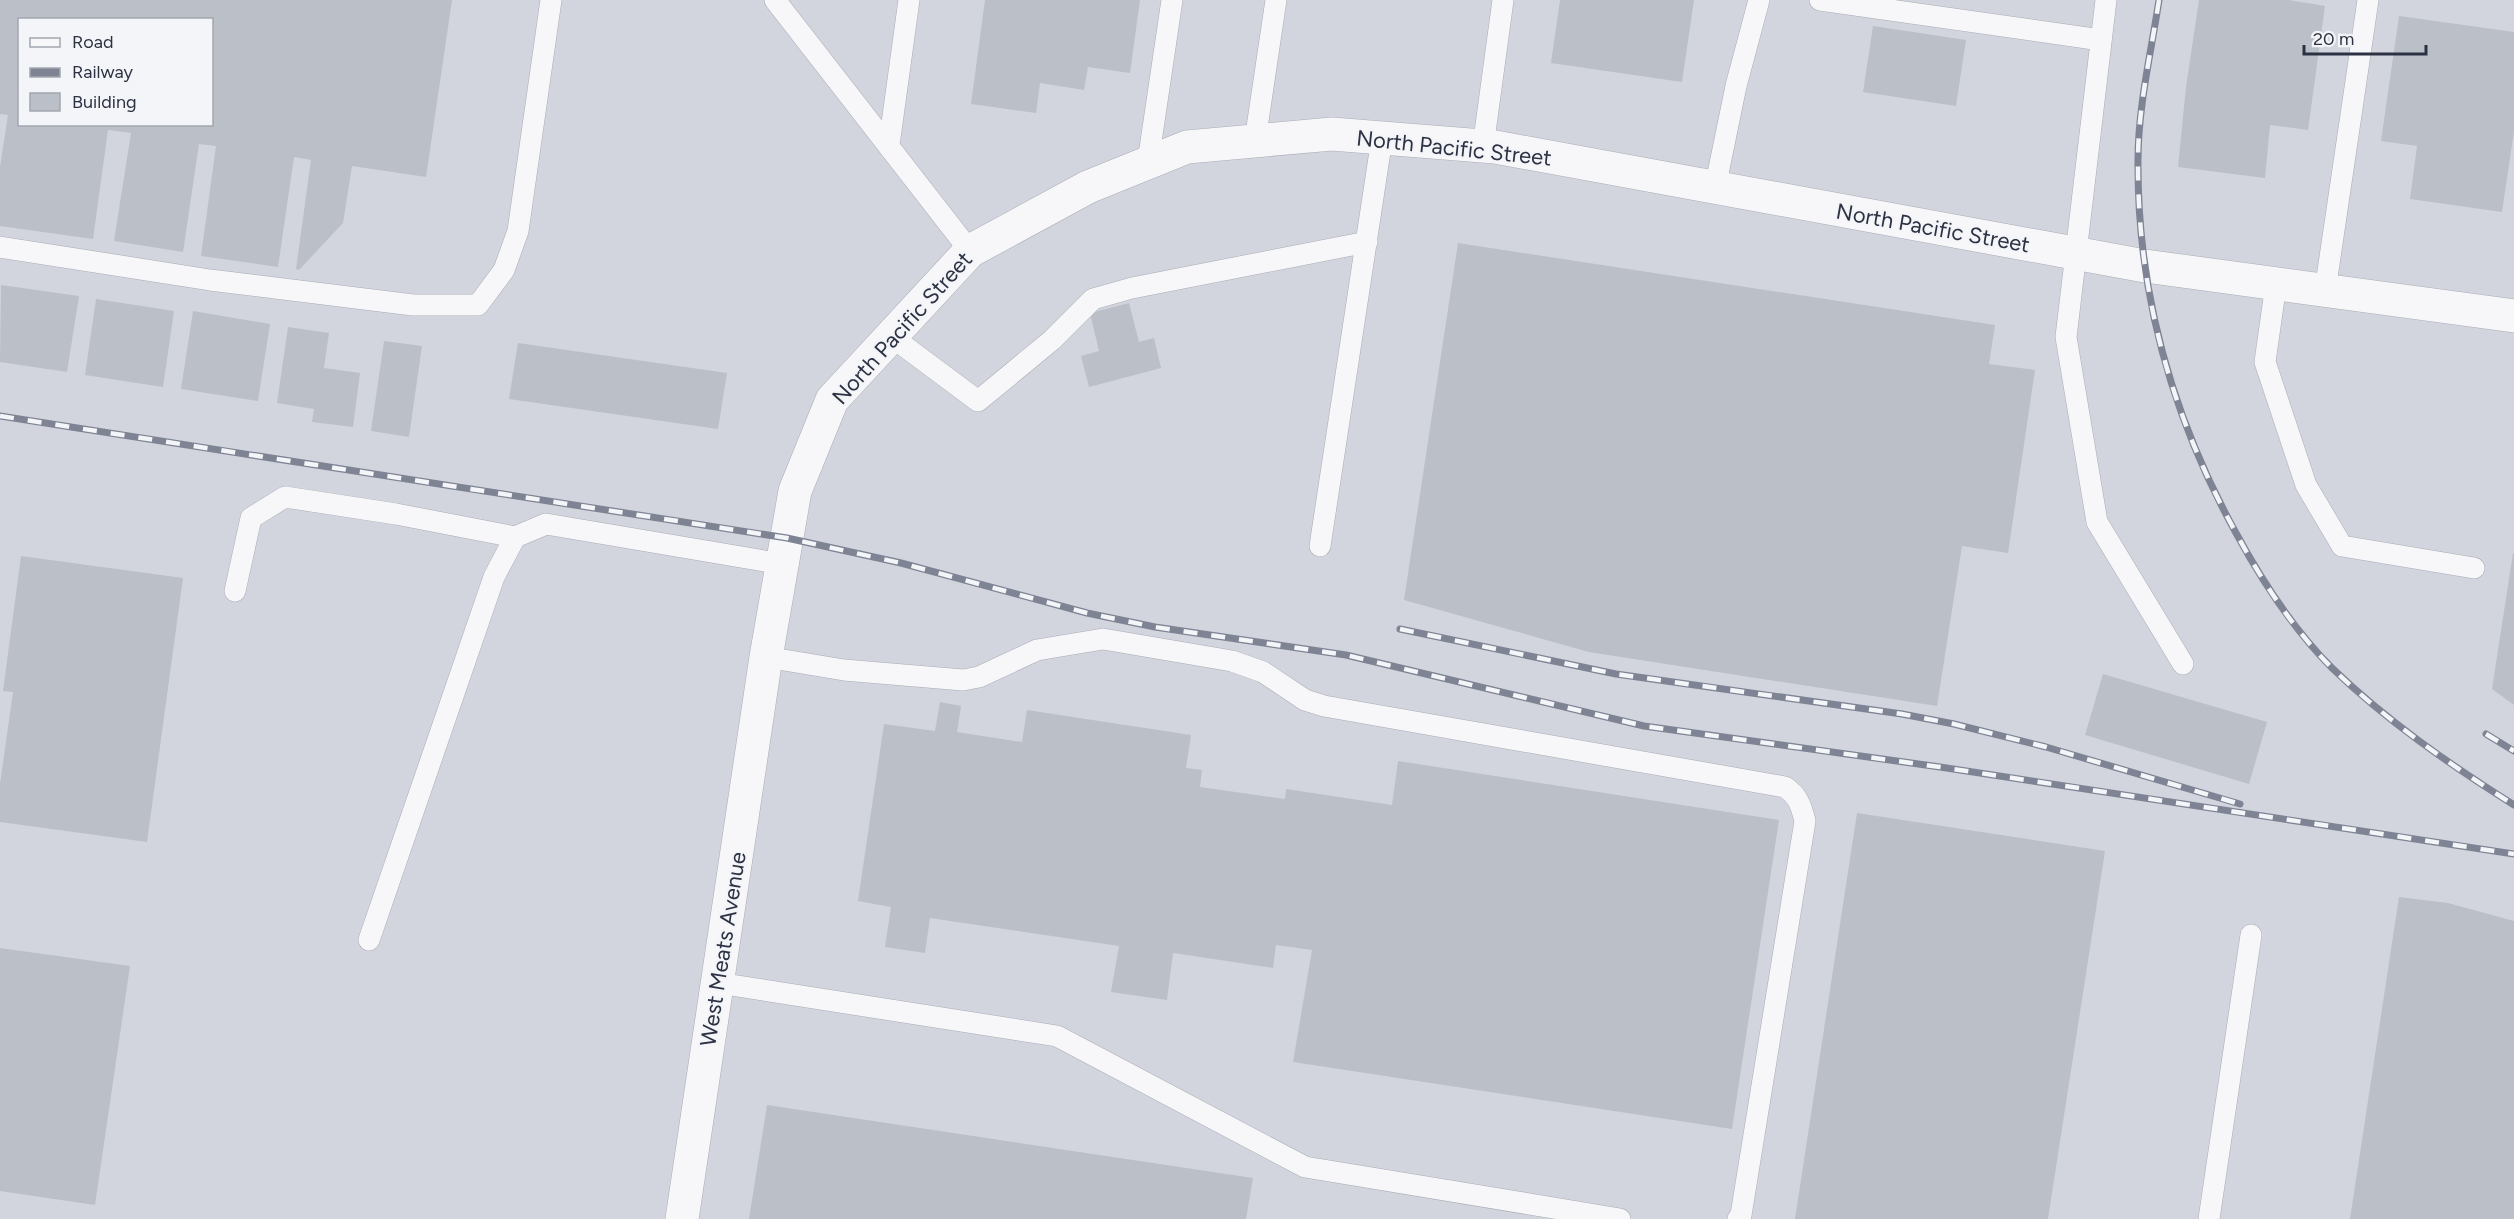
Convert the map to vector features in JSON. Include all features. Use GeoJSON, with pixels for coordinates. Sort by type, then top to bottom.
{"type":"FeatureCollection","features":[{"type":"Feature","properties":{"kind":"street","name":"North Pacific Street"},"geometry":{"type":"LineString","coordinates":[[765,668],[795,491],[832,400],[970,251],[1088,187],[1187,147],[1332,134],[1483,147],[2145,266],[2514,316]]}},
{"type":"Feature","properties":{"kind":"street","name":"West Meats Avenue"},"geometry":{"type":"LineString","coordinates":[[682,1219],[765,668]]}},
{"type":"Feature","properties":{"kind":"lane"},"geometry":{"type":"LineString","coordinates":[[0,247],[210,280],[401,303],[478,305],[504,270],[518,231],[551,0]]}},
{"type":"Feature","properties":{"kind":"lane"},"geometry":{"type":"LineString","coordinates":[[775,0],[970,251]]}},
{"type":"Feature","properties":{"kind":"lane"},"geometry":{"type":"LineString","coordinates":[[888,146],[909,0]]}},
{"type":"Feature","properties":{"kind":"lane"},"geometry":{"type":"LineString","coordinates":[[1148,162],[1172,0]]}},
{"type":"Feature","properties":{"kind":"lane"},"geometry":{"type":"LineString","coordinates":[[1255,141],[1276,0]]}},
{"type":"Feature","properties":{"kind":"lane"},"geometry":{"type":"LineString","coordinates":[[1483,147],[1503,0]]}},
{"type":"Feature","properties":{"kind":"lane"},"geometry":{"type":"LineString","coordinates":[[1715,188],[1737,86],[1760,0]]}},
{"type":"Feature","properties":{"kind":"lane"},"geometry":{"type":"LineString","coordinates":[[1820,0],[2101,40]]}},
{"type":"Feature","properties":{"kind":"lane"},"geometry":{"type":"LineString","coordinates":[[2106,0],[2074,253],[2066,337],[2097,522],[2183,664]]}},
{"type":"Feature","properties":{"kind":"lane"},"geometry":{"type":"LineString","coordinates":[[2325,291],[2367,0]]}},
{"type":"Feature","properties":{"kind":"lane"},"geometry":{"type":"LineString","coordinates":[[1320,546],[1382,138]]}},
{"type":"Feature","properties":{"kind":"lane"},"geometry":{"type":"LineString","coordinates":[[892,337],[978,401],[1052,340],[1092,299],[1132,288],[1367,242]]}},
{"type":"Feature","properties":{"kind":"lane"},"geometry":{"type":"LineString","coordinates":[[2276,284],[2265,362],[2306,485],[2342,546],[2474,568]]}},
{"type":"Feature","properties":{"kind":"lane"},"geometry":{"type":"LineString","coordinates":[[235,591],[251,518],[285,497],[396,514],[515,537],[546,524],[782,564]]}},
{"type":"Feature","properties":{"kind":"lane"},"geometry":{"type":"LineString","coordinates":[[369,940],[494,577],[515,537]]}},
{"type":"Feature","properties":{"kind":"lane"},"geometry":{"type":"LineString","coordinates":[[765,668],[844,670],[963,680],[979,677],[1037,650],[1104,639],[1232,661],[1263,672],[1305,700],[1324,706],[1785,787],[1795,794],[1802,806],[1804,821],[1741,1215],[1738,1219]]}},
{"type":"Feature","properties":{"kind":"lane"},"geometry":{"type":"LineString","coordinates":[[2209,1219],[2251,935]]}},
{"type":"Feature","properties":{"kind":"lane"},"geometry":{"type":"LineString","coordinates":[[718,983],[1057,1036],[1305,1167],[1620,1219]]}},
{"type":"Feature","properties":{"kind":"shaded area"},"geometry":{"type":"Polygon","coordinates":[[[0,0],[2514,0],[2514,1219],[0,1219],[0,0]]]}},
{"type":"Feature","properties":{"kind":"building"},"geometry":{"type":"Polygon","coordinates":[[[0,0],[452,0],[426,177],[352,166],[343,223],[299,270],[296,269],[311,160],[294,157],[278,267],[201,256],[216,146],[199,144],[183,252],[114,241],[131,133],[108,130],[93,239],[0,226],[0,167],[8,115],[0,114],[0,0]]]}},
{"type":"Feature","properties":{"kind":"building"},"geometry":{"type":"Polygon","coordinates":[[[985,0],[1140,0],[1130,73],[1088,67],[1084,90],[1040,83],[1036,113],[971,104],[985,0]]]}},
{"type":"Feature","properties":{"kind":"building"},"geometry":{"type":"Polygon","coordinates":[[[1560,0],[1694,0],[1682,82],[1551,63],[1560,0]]]}},
{"type":"Feature","properties":{"kind":"building"},"geometry":{"type":"Polygon","coordinates":[[[2199,0],[2289,0],[2325,6],[2308,130],[2270,125],[2265,178],[2178,167],[2186,87],[2199,0]]]}},
{"type":"Feature","properties":{"kind":"building"},"geometry":{"type":"Polygon","coordinates":[[[2399,16],[2514,32],[2514,131],[2502,212],[2410,199],[2417,146],[2381,141],[2399,16]]]}},
{"type":"Feature","properties":{"kind":"building"},"geometry":{"type":"Polygon","coordinates":[[[1873,26],[1966,40],[1956,106],[1863,92],[1873,26]]]}},
{"type":"Feature","properties":{"kind":"building"},"geometry":{"type":"Polygon","coordinates":[[[1458,243],[1995,325],[1989,364],[2035,370],[2008,553],[1962,546],[1937,706],[1589,652],[1404,600],[1458,243]]]}},
{"type":"Feature","properties":{"kind":"building"},"geometry":{"type":"Polygon","coordinates":[[[1,285],[79,296],[67,372],[0,362],[1,285]]]}},
{"type":"Feature","properties":{"kind":"building"},"geometry":{"type":"Polygon","coordinates":[[[96,299],[174,311],[163,387],[85,375],[96,299]]]}},
{"type":"Feature","properties":{"kind":"building"},"geometry":{"type":"Polygon","coordinates":[[[1129,303],[1139,342],[1154,338],[1161,368],[1089,387],[1081,356],[1099,351],[1090,313],[1129,303]]]}},
{"type":"Feature","properties":{"kind":"building"},"geometry":{"type":"Polygon","coordinates":[[[193,311],[270,324],[258,401],[181,389],[193,311]]]}},
{"type":"Feature","properties":{"kind":"building"},"geometry":{"type":"Polygon","coordinates":[[[288,327],[329,333],[324,368],[360,373],[353,427],[312,422],[314,409],[277,403],[288,327]]]}},
{"type":"Feature","properties":{"kind":"building"},"geometry":{"type":"Polygon","coordinates":[[[384,341],[422,346],[409,437],[371,431],[384,341]]]}},
{"type":"Feature","properties":{"kind":"building"},"geometry":{"type":"Polygon","coordinates":[[[518,343],[727,373],[718,429],[509,399],[518,343]]]}},
{"type":"Feature","properties":{"kind":"building"},"geometry":{"type":"Polygon","coordinates":[[[2514,553],[2514,705],[2492,689],[2514,553]]]}},
{"type":"Feature","properties":{"kind":"building"},"geometry":{"type":"Polygon","coordinates":[[[21,556],[183,578],[147,842],[0,822],[0,784],[13,692],[3,691],[21,556]]]}},
{"type":"Feature","properties":{"kind":"building"},"geometry":{"type":"Polygon","coordinates":[[[2103,674],[2267,722],[2249,784],[2085,735],[2103,674]]]}},
{"type":"Feature","properties":{"kind":"building"},"geometry":{"type":"Polygon","coordinates":[[[940,702],[961,706],[957,732],[1022,742],[1027,710],[1191,735],[1186,768],[1202,770],[1200,787],[1285,799],[1286,789],[1392,805],[1398,761],[1779,820],[1732,1129],[1293,1062],[1312,950],[1276,945],[1273,968],[1173,953],[1167,1000],[1111,992],[1119,946],[930,918],[925,953],[885,947],[891,907],[858,901],[884,724],[935,731],[940,702]]]}},
{"type":"Feature","properties":{"kind":"building"},"geometry":{"type":"Polygon","coordinates":[[[1857,813],[2105,851],[2048,1219],[1795,1219],[1857,813]]]}},
{"type":"Feature","properties":{"kind":"building"},"geometry":{"type":"Polygon","coordinates":[[[2399,897],[2448,903],[2514,921],[2514,1219],[2350,1219],[2399,897]]]}},
{"type":"Feature","properties":{"kind":"building"},"geometry":{"type":"Polygon","coordinates":[[[0,948],[130,966],[95,1205],[0,1191],[0,948]]]}},
{"type":"Feature","properties":{"kind":"building"},"geometry":{"type":"Polygon","coordinates":[[[767,1105],[1253,1178],[1246,1219],[749,1219],[767,1105]]]}},
{"type":"Feature","properties":{"kind":"railway"},"geometry":{"type":"LineString","coordinates":[[2159,0],[2140,120],[2139,209],[2144,258],[2163,353],[2177,399],[2213,489],[2256,569],[2279,604],[2332,668],[2374,706],[2442,758],[2514,805]]}},
{"type":"Feature","properties":{"kind":"railway"},"geometry":{"type":"LineString","coordinates":[[0,416],[787,538],[901,563],[1087,613],[1155,627],[1346,655],[1644,726],[1940,767],[2514,854]]}},
{"type":"Feature","properties":{"kind":"railway"},"geometry":{"type":"LineString","coordinates":[[1400,629],[1616,674],[1902,714],[1954,724],[2046,747],[2240,804]]}},
{"type":"Feature","properties":{"kind":"railway"},"geometry":{"type":"LineString","coordinates":[[2486,734],[2514,751]]}}]}
